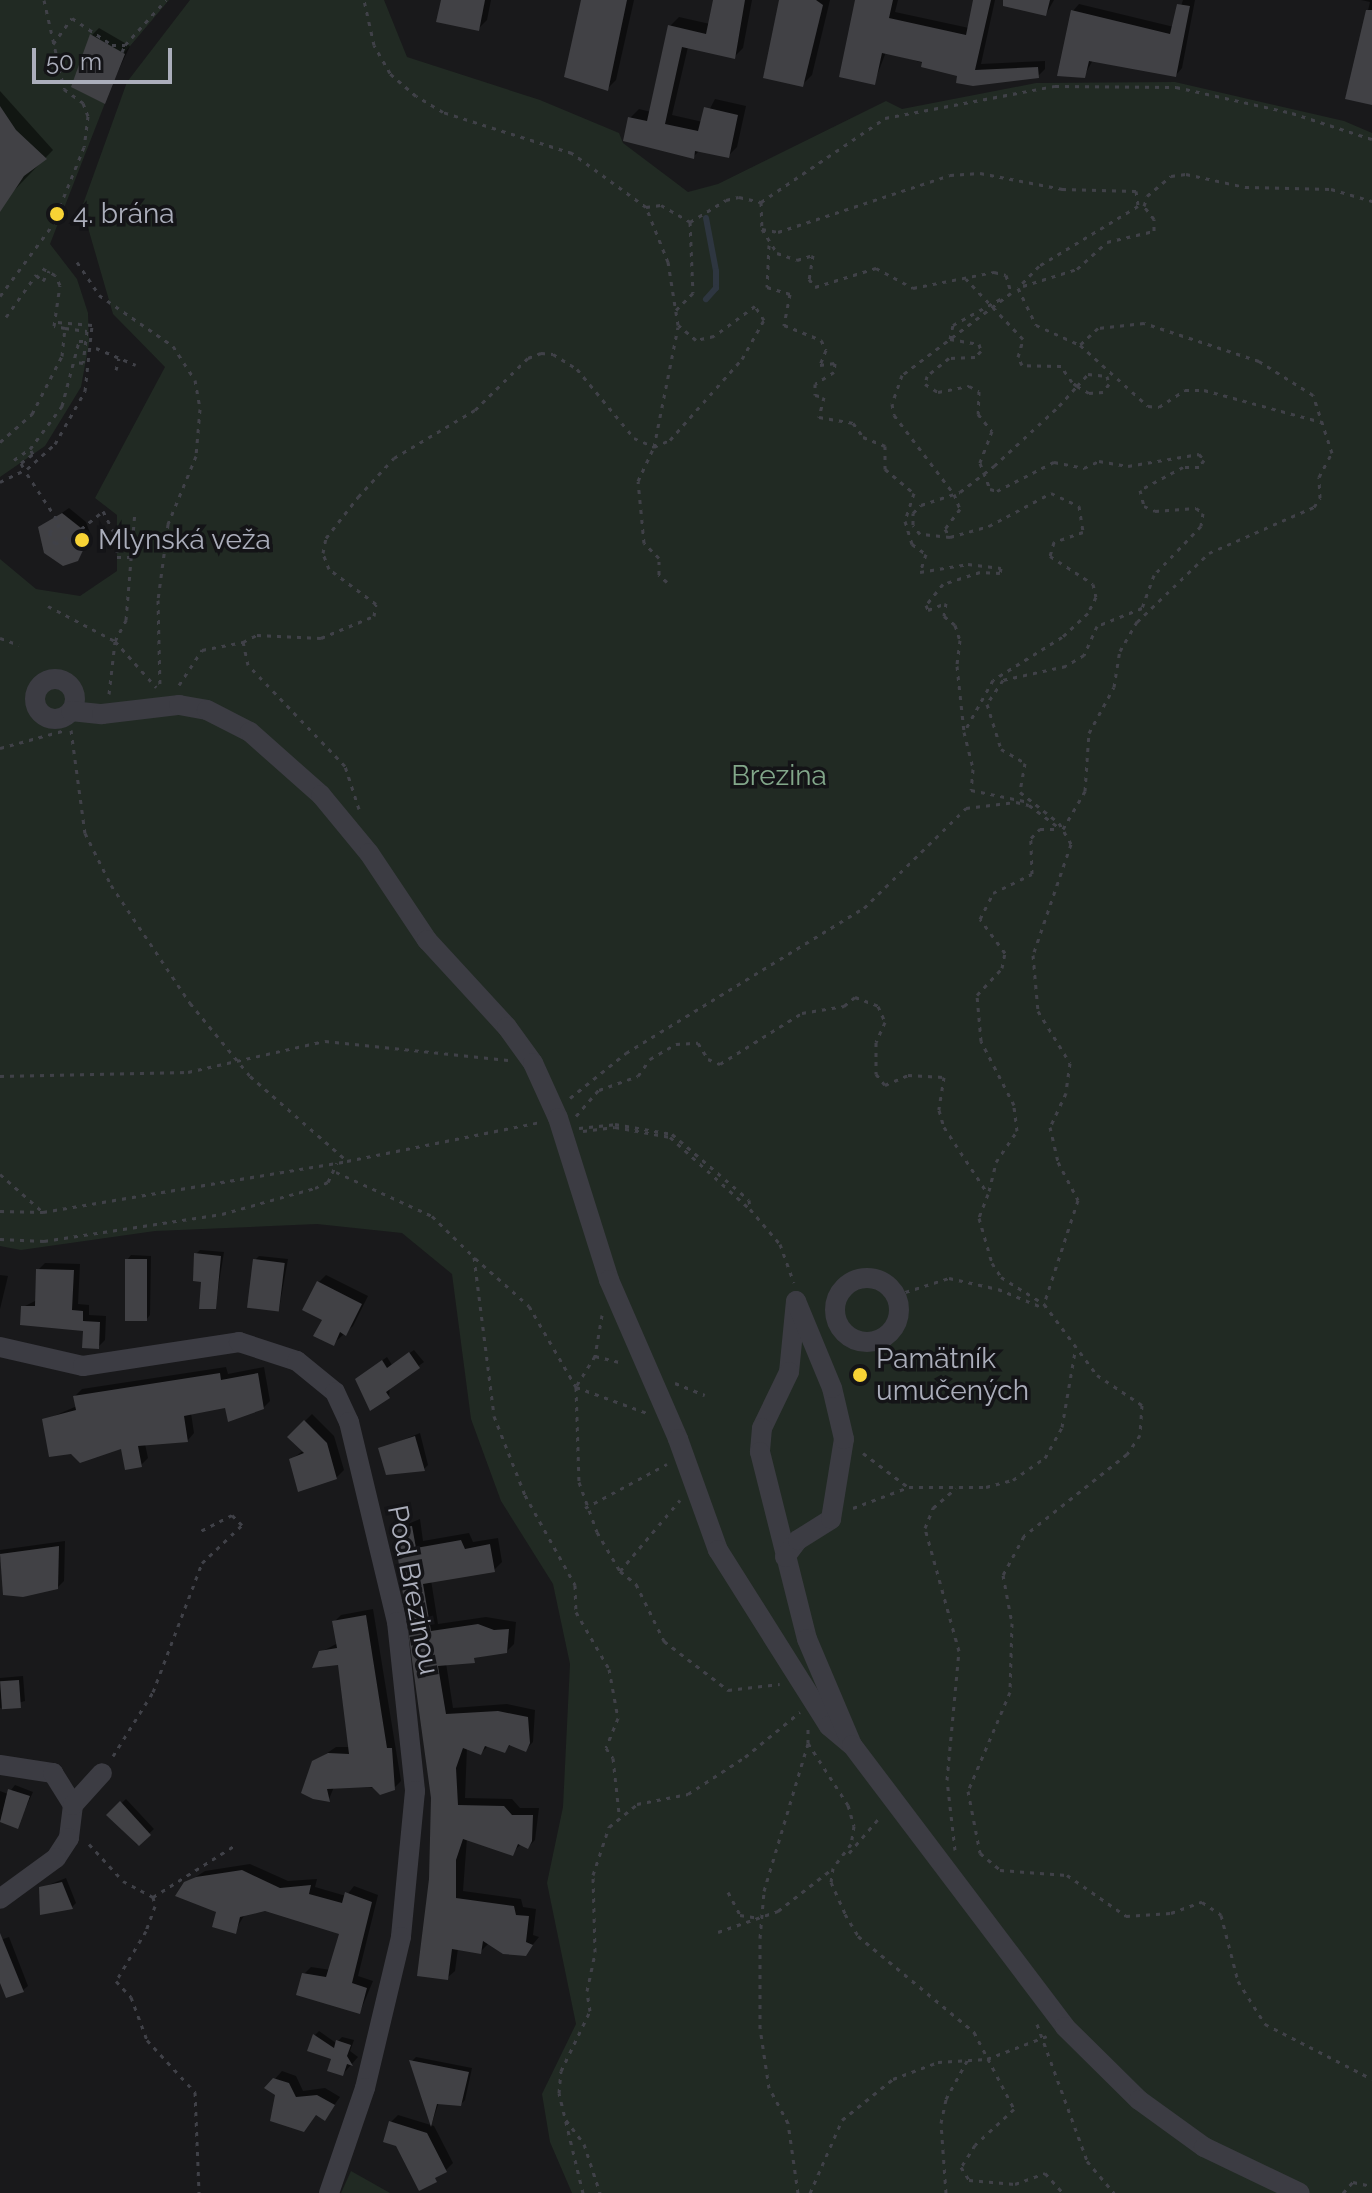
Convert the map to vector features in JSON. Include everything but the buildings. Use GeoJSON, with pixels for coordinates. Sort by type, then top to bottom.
{"type":"FeatureCollection","features":[{"type":"Feature","properties":{"kind":"street"},"geometry":{"type":"LineString","coordinates":[[71,720],[171,705],[232,720],[286,759],[354,833],[427,940],[533,1063],[567,1128],[617,1299],[669,1420],[718,1550],[829,1726],[852,1745],[959,1882],[1041,2001],[1139,2100],[1204,2147],[1300,2193]]}},
{"type":"Feature","properties":{"kind":"street"},"geometry":{"type":"LineString","coordinates":[[824,1365],[842,1330],[835,1307],[848,1284],[874,1279],[896,1295],[897,1322],[885,1336],[866,1342],[842,1330]]}},
{"type":"Feature","properties":{"kind":"street"},"geometry":{"type":"LineString","coordinates":[[785,1557],[798,1540],[831,1519],[844,1439],[824,1365],[796,1301]]}},
{"type":"Feature","properties":{"kind":"street"},"geometry":{"type":"LineString","coordinates":[[796,1301],[789,1372],[762,1428],[760,1452],[807,1639],[852,1745]]}},
{"type":"Feature","properties":{"kind":"street","name":"Pod Brezinou"},"geometry":{"type":"LineString","coordinates":[[0,1347],[83,1366],[239,1342],[297,1361],[335,1392],[349,1422],[397,1622],[415,1791],[401,1937],[365,2088],[329,2193]]}},
{"type":"Feature","properties":{"kind":"street"},"geometry":{"type":"LineString","coordinates":[[0,1765],[53,1773],[73,1805]]}},
{"type":"Feature","properties":{"kind":"street"},"geometry":{"type":"LineString","coordinates":[[0,1899],[56,1858],[69,1838],[73,1805],[102,1773]]}},
{"type":"Feature","properties":{"kind":"path"},"geometry":{"type":"LineString","coordinates":[[44,0],[64,89],[83,103],[88,116],[84,147],[60,206]]}},
{"type":"Feature","properties":{"kind":"path"},"geometry":{"type":"LineString","coordinates":[[122,52],[166,0]]}},
{"type":"Feature","properties":{"kind":"path"},"geometry":{"type":"LineString","coordinates":[[364,0],[374,45],[390,73],[416,96],[443,112],[572,153],[646,207],[659,229],[678,325],[654,447],[643,461],[638,504],[644,543],[659,558],[659,575],[667,582]]}},
{"type":"Feature","properties":{"kind":"path"},"geometry":{"type":"LineString","coordinates":[[53,44],[72,18],[112,45],[125,45]]}},
{"type":"Feature","properties":{"kind":"path"},"geometry":{"type":"LineString","coordinates":[[690,222],[726,200],[739,197],[761,202],[885,118],[1055,86],[1176,87],[1292,113],[1372,139]]}},
{"type":"Feature","properties":{"kind":"path"},"geometry":{"type":"LineString","coordinates":[[762,229],[801,227],[950,175],[980,173],[1062,189],[1136,191],[1138,206],[1039,266],[1018,288],[902,375],[892,404],[894,415],[954,494],[960,509],[945,529],[950,537]]}},
{"type":"Feature","properties":{"kind":"path"},"geometry":{"type":"LineString","coordinates":[[1018,288],[1049,274],[1077,269],[1107,242],[1154,231],[1154,219],[1144,206],[1147,196],[1171,176],[1186,174],[1245,187],[1331,189],[1372,201]]}},
{"type":"Feature","properties":{"kind":"path"},"geometry":{"type":"LineString","coordinates":[[761,202],[762,229],[769,245],[767,287],[790,294],[784,325],[821,340],[826,350],[820,365],[835,363],[834,372],[815,384],[815,395],[824,397],[819,417],[853,423],[863,437],[885,446],[885,469],[906,482],[914,493],[905,521],[912,544],[926,554],[920,572],[968,564],[1001,568],[1000,573],[980,572],[943,584],[926,605],[928,610],[946,603],[944,616],[955,625],[960,640],[957,666],[964,732],[973,769],[971,790],[1033,802]]}},
{"type":"Feature","properties":{"kind":"path"},"geometry":{"type":"LineString","coordinates":[[646,207],[661,205],[690,222]]}},
{"type":"Feature","properties":{"kind":"path"},"geometry":{"type":"LineString","coordinates":[[676,310],[693,293],[690,222]]}},
{"type":"Feature","properties":{"kind":"path"},"geometry":{"type":"LineString","coordinates":[[0,296],[30,260],[54,223]]}},
{"type":"Feature","properties":{"kind":"path"},"geometry":{"type":"LineString","coordinates":[[769,245],[797,260],[813,255],[809,279],[815,287],[876,268],[913,288],[1006,275],[1011,293]]}},
{"type":"Feature","properties":{"kind":"path"},"geometry":{"type":"LineString","coordinates":[[30,260],[49,271],[60,285],[54,326],[87,331],[83,363],[76,362]]}},
{"type":"Feature","properties":{"kind":"path"},"geometry":{"type":"LineString","coordinates":[[77,262],[99,295],[173,346],[195,380],[200,409],[196,456],[168,524],[158,600],[157,668],[171,705]]}},
{"type":"Feature","properties":{"kind":"path"},"geometry":{"type":"LineString","coordinates":[[6,317],[36,275],[43,281],[49,271]]}},
{"type":"Feature","properties":{"kind":"path"},"geometry":{"type":"LineString","coordinates":[[964,732],[993,680],[1074,628],[1096,597],[1084,576],[1050,556],[1054,542],[1083,532],[1086,526],[1079,506],[1068,498],[1051,493],[1036,498],[989,526],[950,537],[920,534],[913,525],[913,513],[921,505],[954,494],[982,474],[1077,386],[1098,372],[1109,384],[1103,392],[1077,386],[1061,366],[1022,365],[1018,357],[1023,339],[966,279]]}},
{"type":"Feature","properties":{"kind":"path"},"geometry":{"type":"LineString","coordinates":[[1018,288],[1036,325],[1080,345],[1148,406],[1159,407],[1185,390],[1204,390],[1322,422]]}},
{"type":"Feature","properties":{"kind":"path"},"geometry":{"type":"LineString","coordinates":[[171,705],[179,684],[202,650],[243,642],[257,635],[321,638],[374,616],[376,604],[367,592],[329,569],[323,553],[326,538],[394,458],[475,410],[528,358],[553,354],[577,369],[634,438],[654,447],[670,440],[724,380],[764,320],[755,306],[714,336],[696,340],[678,325]]}},
{"type":"Feature","properties":{"kind":"path"},"geometry":{"type":"LineString","coordinates":[[950,339],[953,325],[994,306]]}},
{"type":"Feature","properties":{"kind":"path"},"geometry":{"type":"LineString","coordinates":[[0,482],[27,469],[55,444],[85,391],[92,325],[54,322]]}},
{"type":"Feature","properties":{"kind":"path"},"geometry":{"type":"LineString","coordinates":[[1062,830],[1085,791],[1089,733],[1114,687],[1120,651],[1137,622],[1209,553],[1314,507],[1320,498],[1319,477],[1332,453],[1313,395],[1294,379],[1169,328],[1122,323],[1098,328],[1080,345]]}},
{"type":"Feature","properties":{"kind":"path"},"geometry":{"type":"LineString","coordinates":[[1,440],[23,426],[56,374],[65,328]]}},
{"type":"Feature","properties":{"kind":"path"},"geometry":{"type":"LineString","coordinates":[[950,339],[979,344],[981,351],[975,357],[949,358],[927,376],[925,384],[938,392],[969,386],[979,391],[978,414],[992,431],[981,455],[982,474],[997,491],[1054,462],[1084,468],[1099,461],[1143,465],[1186,454],[1199,454],[1204,460],[1199,467],[1183,467],[1140,490],[1144,506],[1155,511],[1196,508],[1203,513],[1201,526],[1154,575],[1142,608],[1097,626],[1084,655],[1066,666],[1003,680],[991,696],[987,712],[992,733],[1007,757],[1025,763],[1027,772],[1018,785],[1062,830],[1071,844],[1033,955],[1038,1011],[1063,1054],[1071,1079],[1050,1127],[1058,1162],[1078,1200],[1044,1306]]}},
{"type":"Feature","properties":{"kind":"path"},"geometry":{"type":"LineString","coordinates":[[14,460],[30,449],[62,406],[76,362],[79,341],[83,341]]}},
{"type":"Feature","properties":{"kind":"path"},"geometry":{"type":"LineString","coordinates":[[96,348],[136,365]]}},
{"type":"Feature","properties":{"kind":"path"},"geometry":{"type":"LineString","coordinates":[[116,370],[119,358]]}},
{"type":"Feature","properties":{"kind":"path"},"geometry":{"type":"LineString","coordinates":[[23,467],[21,463],[33,454],[30,449]]}},
{"type":"Feature","properties":{"kind":"path"},"geometry":{"type":"LineString","coordinates":[[27,474],[60,524],[49,532],[55,544],[75,533]]}},
{"type":"Feature","properties":{"kind":"path"},"geometry":{"type":"LineString","coordinates":[[81,529],[103,511],[112,525],[117,557],[130,557]]}},
{"type":"Feature","properties":{"kind":"path"},"geometry":{"type":"LineString","coordinates":[[102,714],[115,668],[115,641],[126,620],[135,511]]}},
{"type":"Feature","properties":{"kind":"path"},"geometry":{"type":"LineString","coordinates":[[48,606],[115,641],[151,676],[171,705]]}},
{"type":"Feature","properties":{"kind":"path"},"geometry":{"type":"LineString","coordinates":[[0,638],[19,645]]}},
{"type":"Feature","properties":{"kind":"path"},"geometry":{"type":"LineString","coordinates":[[243,642],[248,665],[305,719],[345,766],[360,814]]}},
{"type":"Feature","properties":{"kind":"path"},"geometry":{"type":"LineString","coordinates":[[0,748],[71,720],[85,833],[97,858],[190,1003],[238,1062],[347,1161]]}},
{"type":"Feature","properties":{"kind":"path"},"geometry":{"type":"LineString","coordinates":[[567,1128],[559,1109],[584,1083],[626,1053],[864,908],[966,808],[997,801],[1029,805],[1062,830]]}},
{"type":"Feature","properties":{"kind":"path"},"geometry":{"type":"LineString","coordinates":[[1062,830],[1040,829],[1031,838],[1032,874],[993,893],[980,919],[1005,953],[1002,968],[977,995],[981,1041],[1014,1105],[1017,1131],[996,1162],[979,1218],[992,1263],[1001,1277],[1044,1306],[1097,1375],[1142,1405],[1140,1435],[1127,1454],[1024,1536],[1003,1575],[1012,1623],[1010,1692],[968,1791],[980,1853],[1000,1870],[1067,1875],[1126,1916],[1171,1913],[1202,1902],[1221,1915],[1238,1981],[1265,2024],[1372,2079]]}},
{"type":"Feature","properties":{"kind":"path"},"geometry":{"type":"LineString","coordinates":[[567,1128],[599,1090],[638,1076],[650,1059],[676,1044],[698,1043],[708,1059],[720,1064],[802,1013],[844,1006],[855,997],[878,1006],[885,1022],[876,1042],[876,1074],[885,1085],[908,1075],[944,1077],[939,1110],[944,1127],[988,1194]]}},
{"type":"Feature","properties":{"kind":"path"},"geometry":{"type":"LineString","coordinates":[[0,1076],[188,1072],[325,1041],[533,1063]]}},
{"type":"Feature","properties":{"kind":"path"},"geometry":{"type":"LineString","coordinates":[[0,1211],[43,1212],[347,1161],[567,1128],[615,1124],[672,1134],[749,1200],[750,1209]]}},
{"type":"Feature","properties":{"kind":"path"},"geometry":{"type":"LineString","coordinates":[[567,1128],[615,1127],[670,1137],[750,1209],[787,1257],[796,1301]]}},
{"type":"Feature","properties":{"kind":"path"},"geometry":{"type":"LineString","coordinates":[[0,1239],[44,1241],[222,1214],[315,1188],[336,1172],[337,1163]]}},
{"type":"Feature","properties":{"kind":"path"},"geometry":{"type":"LineString","coordinates":[[336,1172],[432,1216],[529,1306],[576,1387],[585,1508],[620,1571],[636,1584],[664,1641],[728,1690],[775,1682],[809,1696],[745,1757],[688,1794],[637,1804],[619,1813],[609,1827],[593,1875],[595,1952],[587,1991],[590,2011],[561,2071],[563,2117],[583,2193]]}},
{"type":"Feature","properties":{"kind":"path"},"geometry":{"type":"LineString","coordinates":[[0,1174],[43,1212]]}},
{"type":"Feature","properties":{"kind":"path"},"geometry":{"type":"LineString","coordinates":[[474,1257],[494,1416],[525,1495],[575,1585],[576,1612],[609,1669],[618,1718],[606,1748],[613,1758],[619,1813]]}},
{"type":"Feature","properties":{"kind":"path"},"geometry":{"type":"LineString","coordinates":[[896,1295],[949,1278],[998,1289],[1044,1306]]}},
{"type":"Feature","properties":{"kind":"path"},"geometry":{"type":"LineString","coordinates":[[576,1387],[595,1356],[603,1311],[617,1299]]}},
{"type":"Feature","properties":{"kind":"path"},"geometry":{"type":"LineString","coordinates":[[831,1519],[909,1487],[956,1488],[1013,1480],[1045,1458],[1062,1427],[1075,1349]]}},
{"type":"Feature","properties":{"kind":"path"},"geometry":{"type":"LineString","coordinates":[[595,1356],[647,1372]]}},
{"type":"Feature","properties":{"kind":"path"},"geometry":{"type":"LineString","coordinates":[[576,1387],[669,1420]]}},
{"type":"Feature","properties":{"kind":"path"},"geometry":{"type":"LineString","coordinates":[[844,1439],[909,1487]]}},
{"type":"Feature","properties":{"kind":"path"},"geometry":{"type":"LineString","coordinates":[[585,1508],[686,1463]]}},
{"type":"Feature","properties":{"kind":"path"},"geometry":{"type":"LineString","coordinates":[[620,1571],[682,1498],[686,1463]]}},
{"type":"Feature","properties":{"kind":"path"},"geometry":{"type":"LineString","coordinates":[[956,1488],[933,1508],[925,1528],[959,1651],[947,1780],[959,1882]]}},
{"type":"Feature","properties":{"kind":"path"},"geometry":{"type":"LineString","coordinates":[[102,1773],[153,1692],[202,1563],[242,1525],[232,1515],[199,1532]]}},
{"type":"Feature","properties":{"kind":"path"},"geometry":{"type":"LineString","coordinates":[[798,2193],[788,2123],[769,2088],[760,2028],[762,1919],[764,1891],[808,1743],[848,1805],[854,1826],[848,1851],[833,1868],[831,1882],[858,1936],[974,2032],[1014,2109],[975,2145],[961,2167],[969,2180],[1015,2184],[1045,2173],[1063,2193]]}},
{"type":"Feature","properties":{"kind":"path"},"geometry":{"type":"LineString","coordinates":[[718,1932],[762,1919],[833,1868],[895,1800]]}},
{"type":"Feature","properties":{"kind":"path"},"geometry":{"type":"LineString","coordinates":[[153,1897],[234,1846]]}},
{"type":"Feature","properties":{"kind":"path"},"geometry":{"type":"LineString","coordinates":[[102,1862],[153,1897],[155,1906],[146,1931],[116,1981],[131,1997],[155,2050],[195,2092],[199,2193]]}},
{"type":"Feature","properties":{"kind":"path"},"geometry":{"type":"LineString","coordinates":[[728,1892],[740,1915],[762,1919]]}},
{"type":"Feature","properties":{"kind":"path"},"geometry":{"type":"LineString","coordinates":[[810,2193],[842,2120],[911,2068],[987,2059],[1041,2038],[1087,2161],[1114,2193]]}},
{"type":"Feature","properties":{"kind":"path"},"geometry":{"type":"LineString","coordinates":[[946,2193],[941,2123],[946,2099],[969,2059]]}},
{"type":"Feature","properties":{"kind":"path"},"geometry":{"type":"LineString","coordinates":[[563,2117],[584,2144],[600,2193]]}},
{"type":"Feature","properties":{"kind":"path"},"geometry":{"type":"LineString","coordinates":[[1343,2193],[1353,2182],[1372,2186]]}},
{"type":"Feature","properties":{"kind":"green space"},"geometry":{"type":"Polygon","coordinates":[[[0,0],[169,0],[125,52],[50,244],[77,279],[88,313],[89,343],[81,387],[45,446],[0,477],[0,0]]]}},
{"type":"Feature","properties":{"kind":"green space","name":"Brezina"},"geometry":{"type":"Polygon","coordinates":[[[190,0],[384,0],[407,57],[540,100],[619,133],[623,143],[688,192],[718,184],[886,101],[902,109],[1036,83],[1175,82],[1344,121],[1372,133],[1372,2193],[572,2193],[550,2142],[542,2094],[576,2024],[547,1883],[563,1807],[570,1664],[553,1584],[501,1501],[471,1419],[452,1274],[402,1233],[317,1224],[155,1231],[21,1250],[0,1246],[0,559],[36,589],[80,596],[117,571],[117,515],[95,498],[165,367],[113,314],[82,207],[127,82],[190,0]]]}},
{"type":"Feature","properties":{"kind":"green space"},"geometry":{"type":"Polygon","coordinates":[[[351,2171],[390,2193],[341,2193],[351,2171]]]}},
{"type":"Feature","properties":{"kind":"waterway"},"geometry":{"type":"LineString","coordinates":[[706,218],[716,271],[716,288],[706,299]]}},
{"type":"Feature","properties":{"kind":"place","name":"4. brána"},"geometry":{"type":"Point","coordinates":[57,214]}},
{"type":"Feature","properties":{"kind":"place","name":"Mlynská veža"},"geometry":{"type":"Point","coordinates":[82,540]}},
{"type":"Feature","properties":{"kind":"place","name":"Pamätník umučených"},"geometry":{"type":"Point","coordinates":[860,1375]}}]}
